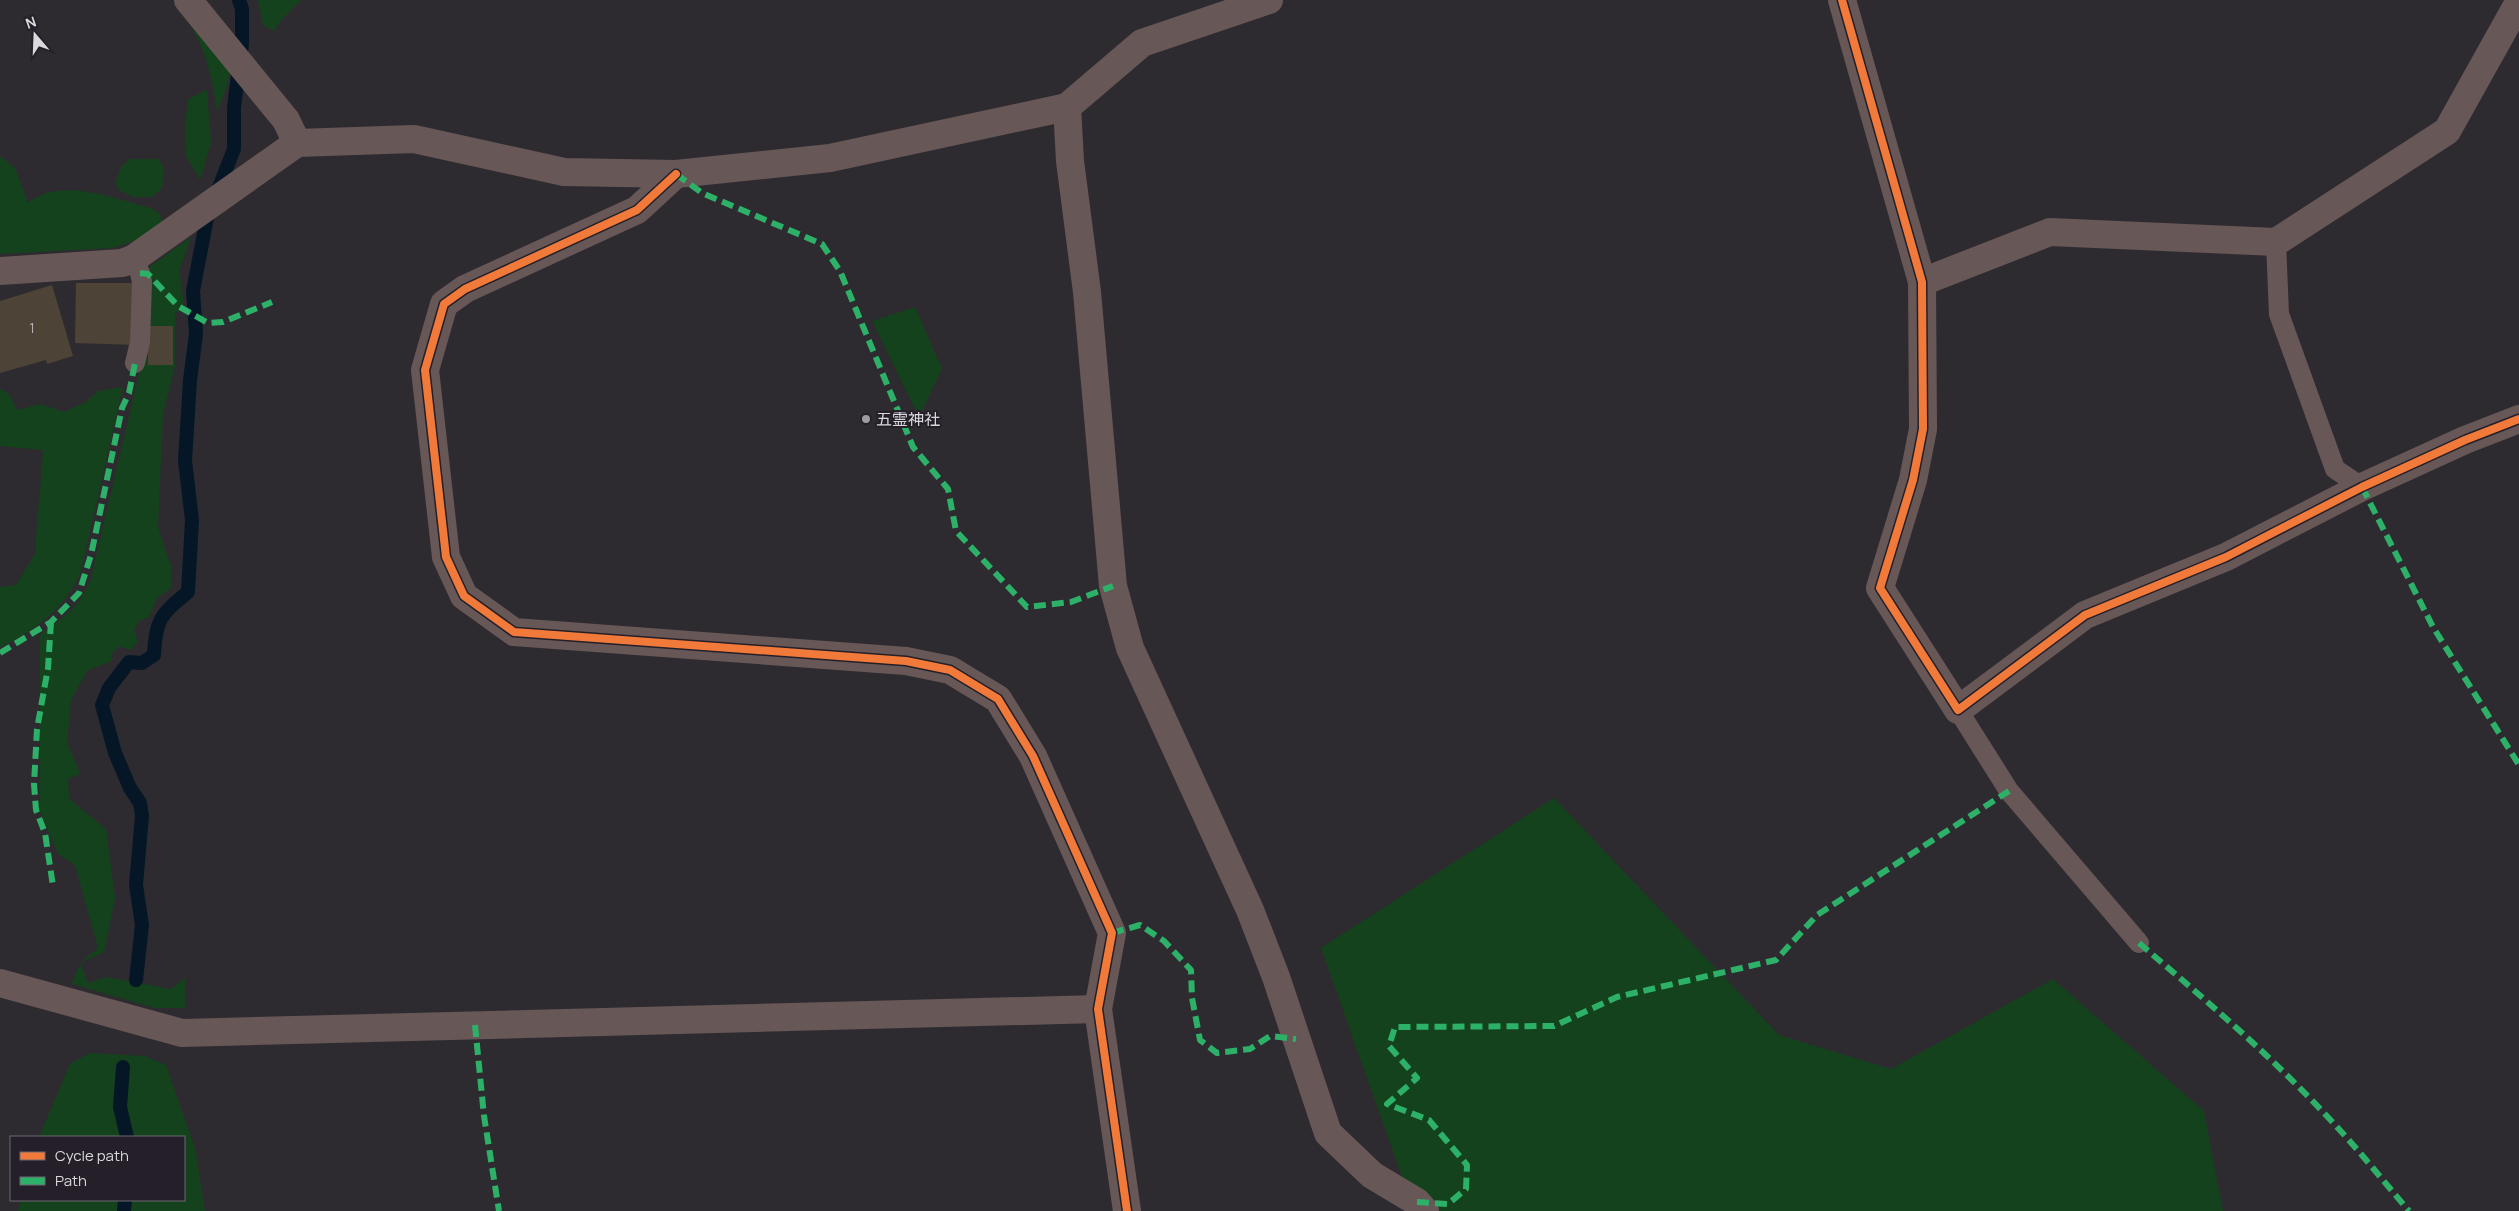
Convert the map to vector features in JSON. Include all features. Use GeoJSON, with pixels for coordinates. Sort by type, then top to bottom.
{"type":"FeatureCollection","features":[{"type":"Feature","properties":{"kind":"street"},"geometry":{"type":"LineString","coordinates":[[188,0],[286,120],[297,143]]}},
{"type":"Feature","properties":{"kind":"street"},"geometry":{"type":"LineString","coordinates":[[0,271],[122,263],[133,258],[297,143],[414,139],[564,172],[676,174],[830,158],[1068,107],[1142,43],[1270,0]]}},
{"type":"Feature","properties":{"kind":"street"},"geometry":{"type":"LineString","coordinates":[[1842,0],[1922,282],[1923,429],[1913,480],[1880,588],[1958,710],[2085,615],[2226,557],[2362,487],[2465,440],[2519,419]]}},
{"type":"Feature","properties":{"kind":"street"},"geometry":{"type":"LineString","coordinates":[[1922,282],[2050,232],[2276,242],[2447,131],[2519,2]]}},
{"type":"Feature","properties":{"kind":"street"},"geometry":{"type":"LineString","coordinates":[[1068,107],[1070,161],[1087,292],[1113,586],[1130,648],[1250,910],[1276,977],[1328,1133],[1372,1176],[1417,1202],[1425,1211]]}},
{"type":"Feature","properties":{"kind":"street"},"geometry":{"type":"LineString","coordinates":[[676,174],[637,210],[465,289],[444,304],[425,370],[446,557],[464,596],[514,632],[906,661],[950,670],[998,699],[1033,756],[1112,933],[1098,1009],[1127,1211]]}},
{"type":"Feature","properties":{"kind":"street"},"geometry":{"type":"LineString","coordinates":[[0,984],[182,1033],[1098,1009]]}},
{"type":"Feature","properties":{"kind":"lane"},"geometry":{"type":"LineString","coordinates":[[2276,242],[2278,314],[2335,468],[2362,487]]}},
{"type":"Feature","properties":{"kind":"lane"},"geometry":{"type":"LineString","coordinates":[[133,258],[142,282],[140,342],[135,363]]}},
{"type":"Feature","properties":{"kind":"lane"},"geometry":{"type":"LineString","coordinates":[[1958,710],[2009,791],[2138,943]]}},
{"type":"Feature","properties":{"kind":"green space"},"geometry":{"type":"Polygon","coordinates":[[[258,0],[301,0],[281,20],[274,31],[263,25],[258,0]]]}},
{"type":"Feature","properties":{"kind":"green space"},"geometry":{"type":"Polygon","coordinates":[[[191,26],[230,70],[227,86],[217,112],[208,68],[197,36],[191,26]]]}},
{"type":"Feature","properties":{"kind":"green space"},"geometry":{"type":"Polygon","coordinates":[[[207,90],[211,143],[200,180],[186,156],[185,123],[188,99],[207,90]]]}},
{"type":"Feature","properties":{"kind":"green space"},"geometry":{"type":"Polygon","coordinates":[[[0,156],[15,168],[28,203],[41,195],[56,191],[88,192],[151,208],[159,213],[163,222],[140,239],[112,248],[0,254],[0,156]]]}},
{"type":"Feature","properties":{"kind":"green space"},"geometry":{"type":"Polygon","coordinates":[[[130,159],[159,159],[164,169],[162,188],[152,197],[133,197],[119,190],[115,182],[122,166],[130,159]]]}},
{"type":"Feature","properties":{"kind":"green space"},"geometry":{"type":"Polygon","coordinates":[[[191,237],[179,271],[184,304],[175,314],[175,366],[163,413],[158,527],[171,567],[171,588],[157,598],[149,617],[139,621],[134,630],[138,642],[130,650],[120,646],[113,652],[111,661],[87,671],[71,700],[67,743],[80,774],[68,779],[69,799],[106,829],[115,898],[104,952],[80,963],[98,948],[75,865],[58,854],[40,811],[40,635],[71,611],[82,597],[91,578],[146,344],[149,267],[191,237]]]}},
{"type":"Feature","properties":{"kind":"green space"},"geometry":{"type":"Polygon","coordinates":[[[915,307],[942,369],[919,417],[872,321],[915,307]]]}},
{"type":"Feature","properties":{"kind":"green space"},"geometry":{"type":"Polygon","coordinates":[[[123,387],[81,571],[75,584],[58,607],[48,616],[13,641],[0,647],[0,587],[16,585],[35,554],[43,450],[0,446],[0,389],[9,394],[17,410],[40,404],[64,412],[86,402],[98,391],[123,387]]]}},
{"type":"Feature","properties":{"kind":"green space"},"geometry":{"type":"Polygon","coordinates":[[[1554,798],[1779,1035],[1891,1069],[2053,979],[2204,1111],[2223,1211],[1414,1211],[1321,948],[1554,798]]]}},
{"type":"Feature","properties":{"kind":"green space"},"geometry":{"type":"Polygon","coordinates":[[[80,963],[88,983],[106,977],[171,989],[185,978],[185,1008],[155,1008],[72,984],[80,963]]]}},
{"type":"Feature","properties":{"kind":"green space"},"geometry":{"type":"Polygon","coordinates":[[[90,1053],[144,1056],[166,1065],[195,1148],[205,1211],[18,1211],[21,1201],[185,1201],[185,1136],[39,1136],[70,1064],[90,1053]]]}},
{"type":"Feature","properties":{"kind":"building"},"geometry":{"type":"Polygon","coordinates":[[[76,283],[137,283],[136,345],[75,343],[76,283]]]}},
{"type":"Feature","properties":{"kind":"building"},"geometry":{"type":"Polygon","coordinates":[[[52,285],[73,356],[47,364],[46,360],[0,373],[0,301],[52,285]]]}},
{"type":"Feature","properties":{"kind":"building"},"geometry":{"type":"Polygon","coordinates":[[[148,326],[173,326],[173,365],[148,365],[148,326]]]}},
{"type":"Feature","properties":{"kind":"waterway"},"geometry":{"type":"LineString","coordinates":[[136,980],[142,925],[136,885],[142,816],[140,803],[130,788],[115,753],[102,705],[109,688],[129,662],[142,663],[154,655],[156,633],[161,619],[171,606],[188,592],[192,520],[185,461],[190,380],[196,334],[193,291],[207,218],[234,149],[234,107],[242,44],[242,9],[239,0]]}},
{"type":"Feature","properties":{"kind":"waterway"},"geometry":{"type":"LineString","coordinates":[[123,1067],[120,1107],[127,1136]]}},
{"type":"Feature","properties":{"kind":"waterway"},"geometry":{"type":"LineString","coordinates":[[124,1211],[125,1201]]}},
{"type":"Feature","properties":{"kind":"marked path"},"geometry":{"type":"LineString","coordinates":[[676,174],[702,193],[822,244],[840,271],[913,447],[948,489],[956,531],[1027,607],[1071,602],[1113,586]]}},
{"type":"Feature","properties":{"kind":"marked path"},"geometry":{"type":"LineString","coordinates":[[140,273],[148,274],[178,306],[208,323],[223,322],[272,302]]}},
{"type":"Feature","properties":{"kind":"marked path"},"geometry":{"type":"LineString","coordinates":[[0,653],[51,622],[79,593],[91,555],[122,408],[129,393],[135,363]]}},
{"type":"Feature","properties":{"kind":"marked path"},"geometry":{"type":"LineString","coordinates":[[2362,487],[2433,627],[2519,765]]}},
{"type":"Feature","properties":{"kind":"marked path"},"geometry":{"type":"LineString","coordinates":[[51,622],[48,668],[37,729],[34,784],[36,810],[45,833],[53,886]]}},
{"type":"Feature","properties":{"kind":"marked path"},"geometry":{"type":"LineString","coordinates":[[1417,1202],[1448,1204],[1466,1189],[1467,1165],[1429,1120],[1387,1104],[1417,1078],[1389,1046],[1395,1027],[1554,1026],[1617,997],[1776,960],[1817,915],[2009,791]]}},
{"type":"Feature","properties":{"kind":"marked path"},"geometry":{"type":"LineString","coordinates":[[1112,933],[1140,925],[1164,941],[1191,970],[1192,998],[1200,1040],[1217,1053],[1250,1049],[1270,1036],[1296,1039]]}},
{"type":"Feature","properties":{"kind":"marked path"},"geometry":{"type":"LineString","coordinates":[[2139,943],[2290,1078],[2346,1137],[2409,1211]]}},
{"type":"Feature","properties":{"kind":"marked path"},"geometry":{"type":"LineString","coordinates":[[475,1025],[484,1116],[499,1211]]}},
{"type":"Feature","properties":{"kind":"cycle path"},"geometry":{"type":"LineString","coordinates":[[1842,0],[1922,282],[1923,429],[1913,480],[1880,588],[1958,710],[2085,615],[2226,557],[2362,487],[2465,440],[2519,419]]}},
{"type":"Feature","properties":{"kind":"cycle path"},"geometry":{"type":"LineString","coordinates":[[676,174],[637,210],[465,289],[444,304],[425,370],[446,557],[464,596],[514,632],[906,661],[950,670],[998,699],[1033,756],[1112,933],[1098,1009],[1127,1211]]}},
{"type":"Feature","properties":{"kind":"place","name":"五霊神社"},"geometry":{"type":"Point","coordinates":[866,419]}}]}
